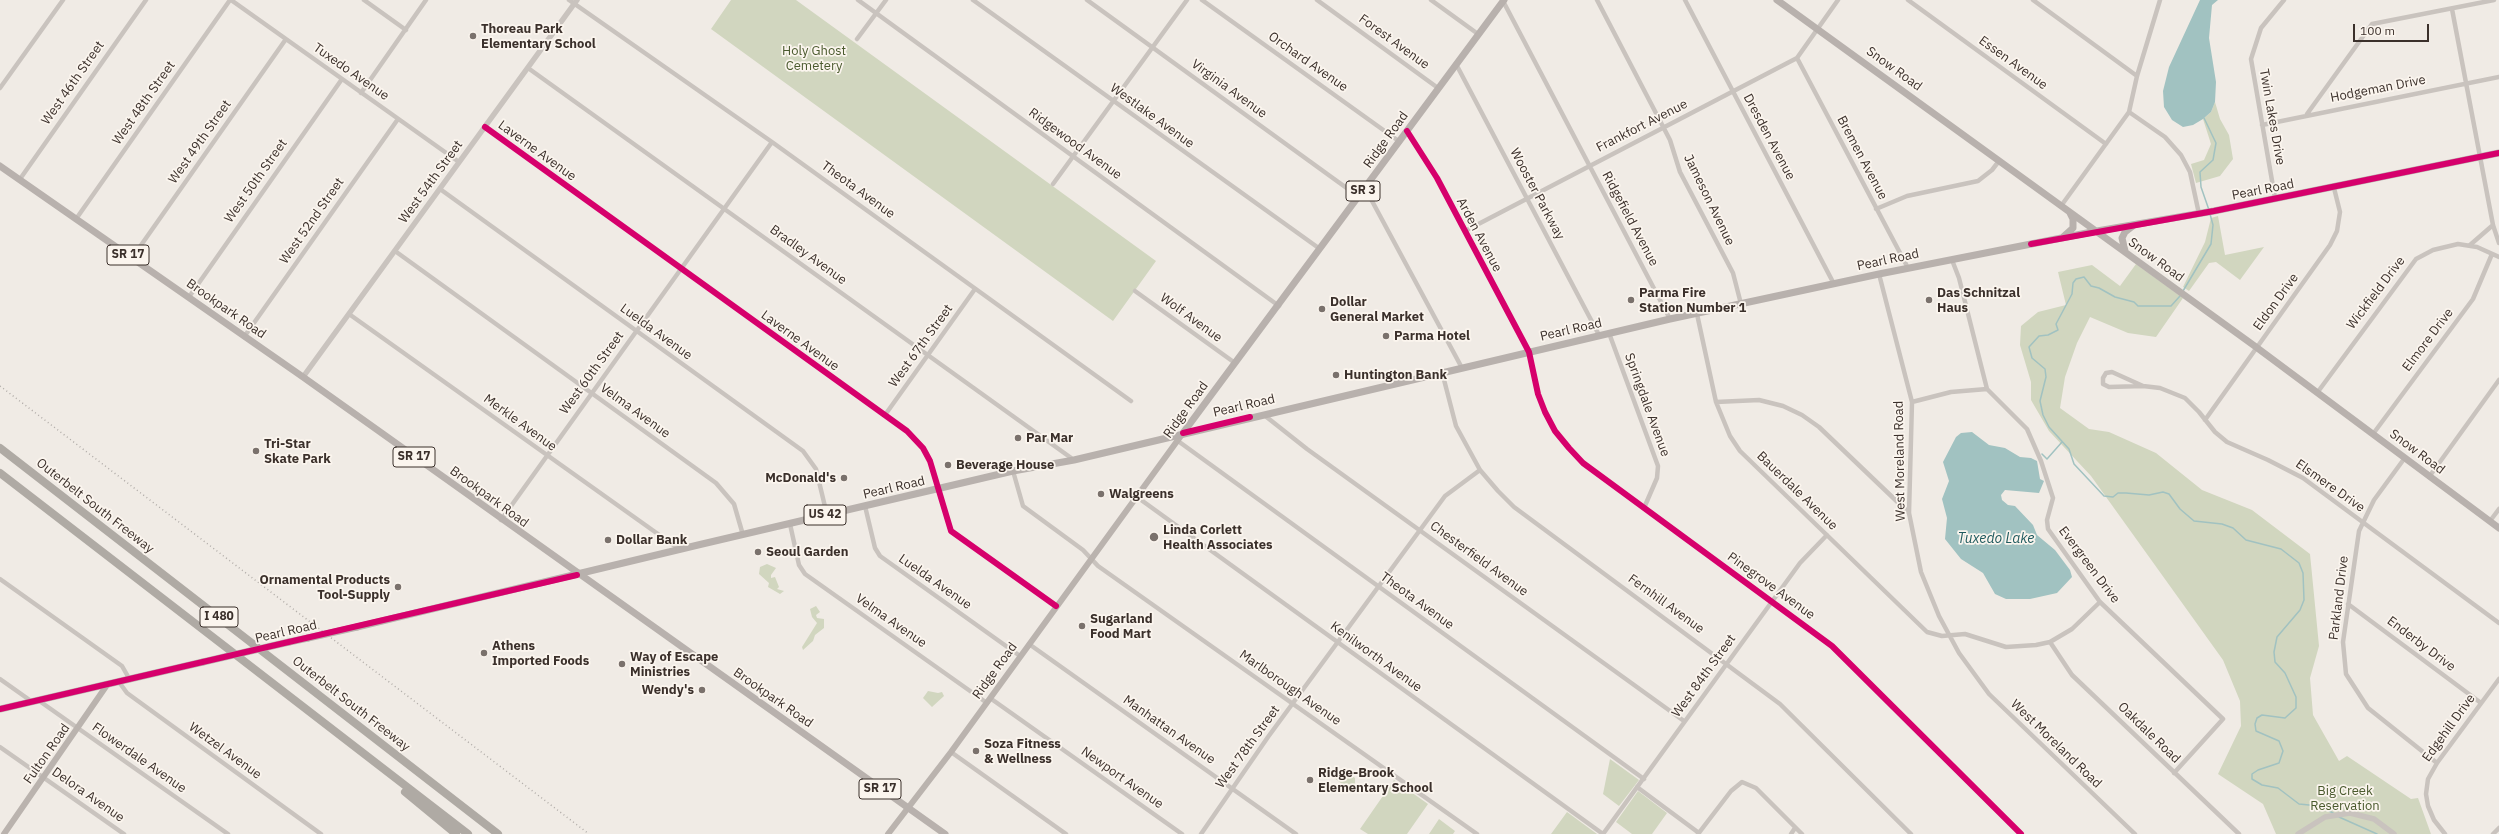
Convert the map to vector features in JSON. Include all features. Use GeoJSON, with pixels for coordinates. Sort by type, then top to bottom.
{"type":"FeatureCollection","features":[{"type":"Feature","properties":{"kind":"highway","name":"Outerbelt South Freeway"},"geometry":{"type":"LineString","coordinates":[[0,448],[498,834]]}},
{"type":"Feature","properties":{"kind":"highway","name":"I 480"},"geometry":{"type":"LineString","coordinates":[[0,473],[468,834]]}},
{"type":"Feature","properties":{"kind":"highway"},"geometry":{"type":"LineString","coordinates":[[366,756],[456,834]]}},
{"type":"Feature","properties":{"kind":"main road","name":"Snow Road"},"geometry":{"type":"LineString","coordinates":[[1778,0],[2256,347],[2373,434],[2404,459],[2499,528]]}},
{"type":"Feature","properties":{"kind":"main road","name":"Ridge Road"},"geometry":{"type":"LineString","coordinates":[[888,834],[951,752],[1056,606],[1400,142],[1438,88],[1504,1]]}},
{"type":"Feature","properties":{"kind":"main road","name":"Pearl Road"},"geometry":{"type":"LineString","coordinates":[[0,709],[357,627],[577,575],[679,549],[939,490],[1013,471],[1074,460],[1262,414],[1670,319],[1908,268],[2097,231],[2199,214],[2274,198],[2334,188],[2499,153]]}},
{"type":"Feature","properties":{"kind":"main road","name":"Brookpark Road"},"geometry":{"type":"LineString","coordinates":[[0,166],[303,377],[577,575],[945,834]]}},
{"type":"Feature","properties":{"kind":"main road"},"geometry":{"type":"LineString","coordinates":[[2062,238],[2073,228],[2073,219],[2070,212]]}},
{"type":"Feature","properties":{"kind":"main road"},"geometry":{"type":"LineString","coordinates":[[2125,252],[2122,238],[2125,232],[2134,225]]}},
{"type":"Feature","properties":{"kind":"main road","name":"Fulton Road"},"geometry":{"type":"LineString","coordinates":[[4,834],[107,685]]}},
{"type":"Feature","properties":{"kind":"street"},"geometry":{"type":"LineString","coordinates":[[0,88],[62,0]]}},
{"type":"Feature","properties":{"kind":"street","name":"West 46th Street"},"geometry":{"type":"LineString","coordinates":[[20,179],[146,0]]}},
{"type":"Feature","properties":{"kind":"street","name":"Tuxedo Avenue"},"geometry":{"type":"LineString","coordinates":[[230,0],[459,162]]}},
{"type":"Feature","properties":{"kind":"street","name":"West 48th Street"},"geometry":{"type":"LineString","coordinates":[[76,219],[230,0]]}},
{"type":"Feature","properties":{"kind":"street"},"geometry":{"type":"LineString","coordinates":[[364,0],[406,30]]}},
{"type":"Feature","properties":{"kind":"street"},"geometry":{"type":"LineString","coordinates":[[361,93],[426,0]]}},
{"type":"Feature","properties":{"kind":"street","name":"Theota Avenue"},"geometry":{"type":"LineString","coordinates":[[569,0],[576,1],[1131,401]]}},
{"type":"Feature","properties":{"kind":"street","name":"Ridgewood Avenue"},"geometry":{"type":"LineString","coordinates":[[858,0],[1279,306]]}},
{"type":"Feature","properties":{"kind":"street"},"geometry":{"type":"LineString","coordinates":[[857,39],[886,0]]}},
{"type":"Feature","properties":{"kind":"street","name":"Westlake Avenue"},"geometry":{"type":"LineString","coordinates":[[973,0],[1113,102],[1320,249]]}},
{"type":"Feature","properties":{"kind":"street","name":"Virginia Avenue"},"geometry":{"type":"LineString","coordinates":[[1087,0],[1359,197]]}},
{"type":"Feature","properties":{"kind":"street"},"geometry":{"type":"LineString","coordinates":[[1053,184],[1187,0]]}},
{"type":"Feature","properties":{"kind":"street","name":"Orchard Avenue"},"geometry":{"type":"LineString","coordinates":[[1202,0],[1400,142]]}},
{"type":"Feature","properties":{"kind":"street","name":"Forest Avenue"},"geometry":{"type":"LineString","coordinates":[[1317,0],[1438,88]]}},
{"type":"Feature","properties":{"kind":"street"},"geometry":{"type":"LineString","coordinates":[[1431,0],[1478,34]]}},
{"type":"Feature","properties":{"kind":"street","name":"Jameson Avenue"},"geometry":{"type":"LineString","coordinates":[[1597,0],[1670,140],[1680,172],[1735,277],[1741,304]]}},
{"type":"Feature","properties":{"kind":"street","name":"Dresden Avenue"},"geometry":{"type":"LineString","coordinates":[[1685,0],[1834,284]]}},
{"type":"Feature","properties":{"kind":"street","name":"Frankfort Avenue"},"geometry":{"type":"LineString","coordinates":[[1464,231],[1526,197],[1590,166],[1663,126],[1733,92],[1797,58],[1838,0]]}},
{"type":"Feature","properties":{"kind":"street","name":"Essen Avenue"},"geometry":{"type":"LineString","coordinates":[[1908,0],[2106,144]]}},
{"type":"Feature","properties":{"kind":"street"},"geometry":{"type":"LineString","coordinates":[[2033,0],[2137,76]]}},
{"type":"Feature","properties":{"kind":"street"},"geometry":{"type":"LineString","coordinates":[[2061,206],[2129,112],[2137,76],[2160,0]]}},
{"type":"Feature","properties":{"kind":"street","name":"Twin Lakes Drive"},"geometry":{"type":"LineString","coordinates":[[2274,198],[2251,59],[2261,28],[2284,0]]}},
{"type":"Feature","properties":{"kind":"street"},"geometry":{"type":"LineString","coordinates":[[2307,114],[2372,24],[2494,0]]}},
{"type":"Feature","properties":{"kind":"street","name":"West 54th Street"},"geometry":{"type":"LineString","coordinates":[[303,377],[576,1]]}},
{"type":"Feature","properties":{"kind":"street","name":"Ridgefield Avenue"},"geometry":{"type":"LineString","coordinates":[[1504,1],[1670,319]]}},
{"type":"Feature","properties":{"kind":"street"},"geometry":{"type":"LineString","coordinates":[[2452,9],[2493,225],[2499,243]]}},
{"type":"Feature","properties":{"kind":"street","name":"West 49th Street"},"geometry":{"type":"LineString","coordinates":[[132,258],[286,39]]}},
{"type":"Feature","properties":{"kind":"street","name":"Bremen Avenue"},"geometry":{"type":"LineString","coordinates":[[1797,58],[1908,268]]}},
{"type":"Feature","properties":{"kind":"street","name":"Wooster Parkway"},"geometry":{"type":"LineString","coordinates":[[1456,64],[1599,335]]}},
{"type":"Feature","properties":{"kind":"street","name":"Bradley Avenue"},"geometry":{"type":"LineString","coordinates":[[528,68],[1074,460]]}},
{"type":"Feature","properties":{"kind":"street","name":"Hodgeman Drive"},"geometry":{"type":"LineString","coordinates":[[2262,125],[2307,114],[2499,77]]}},
{"type":"Feature","properties":{"kind":"street","name":"West 50th Street"},"geometry":{"type":"LineString","coordinates":[[189,297],[342,79]]}},
{"type":"Feature","properties":{"kind":"street"},"geometry":{"type":"LineString","coordinates":[[2129,112],[2165,137],[2181,155],[2190,172],[2199,214]]}},
{"type":"Feature","properties":{"kind":"street","name":"West 52nd Street"},"geometry":{"type":"LineString","coordinates":[[244,337],[398,119]]}},
{"type":"Feature","properties":{"kind":"street","name":"Laverne Avenue"},"geometry":{"type":"LineString","coordinates":[[485,127],[907,432],[923,448],[930,461],[948,525],[953,532],[1056,606]]}},
{"type":"Feature","properties":{"kind":"street","name":"Arden Avenue"},"geometry":{"type":"LineString","coordinates":[[1407,130],[1437,178],[1528,352]]}},
{"type":"Feature","properties":{"kind":"street","name":"West 60th Street"},"geometry":{"type":"LineString","coordinates":[[501,520],[546,455],[772,142]]}},
{"type":"Feature","properties":{"kind":"street"},"geometry":{"type":"LineString","coordinates":[[1876,209],[1907,196],[1978,181],[1992,170],[1999,161]]}},
{"type":"Feature","properties":{"kind":"street"},"geometry":{"type":"LineString","coordinates":[[1365,188],[1462,368]]}},
{"type":"Feature","properties":{"kind":"street","name":"Eldon Drive"},"geometry":{"type":"LineString","coordinates":[[2205,420],[2330,245],[2336,231],[2340,212],[2334,188]]}},
{"type":"Feature","properties":{"kind":"street","name":"Luelda Avenue"},"geometry":{"type":"LineString","coordinates":[[440,189],[805,453],[816,469],[827,515]]}},
{"type":"Feature","properties":{"kind":"street"},"geometry":{"type":"LineString","coordinates":[[2470,245],[2493,225]]}},
{"type":"Feature","properties":{"kind":"street","name":"Wickfield Drive"},"geometry":{"type":"LineString","coordinates":[[2317,393],[2416,260],[2434,250],[2458,244],[2470,245],[2499,257]]}},
{"type":"Feature","properties":{"kind":"street","name":"Velma Avenue"},"geometry":{"type":"LineString","coordinates":[[395,251],[724,489],[734,504],[744,535]]}},
{"type":"Feature","properties":{"kind":"street","name":"Elmore Drive"},"geometry":{"type":"LineString","coordinates":[[2373,434],[2473,299],[2492,254]]}},
{"type":"Feature","properties":{"kind":"street"},"geometry":{"type":"LineString","coordinates":[[1912,402],[1952,392],[1987,388],[1959,278],[1952,260]]}},
{"type":"Feature","properties":{"kind":"street","name":"West Moreland Road"},"geometry":{"type":"LineString","coordinates":[[1879,274],[1912,402],[1909,513],[1921,572],[1949,636],[1989,694],[2135,834]]}},
{"type":"Feature","properties":{"kind":"street","name":"West 67th Street"},"geometry":{"type":"LineString","coordinates":[[885,415],[975,289]]}},
{"type":"Feature","properties":{"kind":"street","name":"Wolf Avenue"},"geometry":{"type":"LineString","coordinates":[[1135,290],[1235,363]]}},
{"type":"Feature","properties":{"kind":"street","name":"Merkle Avenue"},"geometry":{"type":"LineString","coordinates":[[349,314],[679,549]]}},
{"type":"Feature","properties":{"kind":"street","name":"Bauerdale Avenue"},"geometry":{"type":"LineString","coordinates":[[1697,314],[1716,402],[1730,436],[1740,451],[1922,628],[1934,635],[1949,636],[1965,634],[2006,647],[2036,646],[2050,642],[2072,629],[2100,602]]}},
{"type":"Feature","properties":{"kind":"street","name":"Springdale Avenue"},"geometry":{"type":"LineString","coordinates":[[1609,333],[1658,466],[1657,478],[1644,508]]}},
{"type":"Feature","properties":{"kind":"street","name":"Pinegrove Avenue"},"geometry":{"type":"LineString","coordinates":[[1528,352],[1538,394],[1555,431],[1583,463],[1773,601],[1832,646],[2021,834]]}},
{"type":"Feature","properties":{"kind":"street","name":"Fernhill Avenue"},"geometry":{"type":"LineString","coordinates":[[1442,372],[1456,426],[1480,470],[1514,507],[1728,663],[1780,704],[1911,834]]}},
{"type":"Feature","properties":{"kind":"street","name":"Elsmere Drive"},"geometry":{"type":"LineString","coordinates":[[2143,386],[2112,372],[2106,373],[2103,378],[2103,384],[2110,387],[2143,386],[2160,388],[2177,394],[2192,404],[2205,420],[2227,442],[2294,472],[2499,622]]}},
{"type":"Feature","properties":{"kind":"street"},"geometry":{"type":"LineString","coordinates":[[2429,477],[2499,380]]}},
{"type":"Feature","properties":{"kind":"street","name":"Evergreen Drive"},"geometry":{"type":"LineString","coordinates":[[1987,388],[2027,429],[2041,461],[2053,498],[2047,520],[2048,529],[2100,602],[2223,719],[2174,773]]}},
{"type":"Feature","properties":{"kind":"street"},"geometry":{"type":"LineString","coordinates":[[1716,402],[1759,400],[1783,406],[1802,415],[1819,427],[1909,513]]}},
{"type":"Feature","properties":{"kind":"street","name":"Chesterfield Avenue"},"geometry":{"type":"LineString","coordinates":[[1262,414],[1307,449],[1684,721]]}},
{"type":"Feature","properties":{"kind":"street","name":"Theota Avenue"},"geometry":{"type":"LineString","coordinates":[[1178,441],[1644,778]]}},
{"type":"Feature","properties":{"kind":"street","name":"Parkland Drive"},"geometry":{"type":"LineString","coordinates":[[2404,459],[2374,500],[2359,531],[2343,642],[2346,674],[2368,708],[2437,763]]}},
{"type":"Feature","properties":{"kind":"street","name":"West 78th Street"},"geometry":{"type":"LineString","coordinates":[[1201,834],[1232,788],[1419,529],[1445,496],[1480,470]]}},
{"type":"Feature","properties":{"kind":"street","name":"Marlborough Avenue"},"geometry":{"type":"LineString","coordinates":[[1013,471],[1023,506],[1083,550],[1091,559],[1477,834]]}},
{"type":"Feature","properties":{"kind":"street","name":"Kenilworth Avenue"},"geometry":{"type":"LineString","coordinates":[[1137,497],[1603,834]]}},
{"type":"Feature","properties":{"kind":"street","name":"Luelda Avenue"},"geometry":{"type":"LineString","coordinates":[[865,506],[875,548],[880,556],[1020,656]]}},
{"type":"Feature","properties":{"kind":"street"},"geometry":{"type":"LineString","coordinates":[[2490,521],[2499,509]]}},
{"type":"Feature","properties":{"kind":"street","name":"Velma Avenue"},"geometry":{"type":"LineString","coordinates":[[790,524],[800,565],[805,574],[988,700]]}},
{"type":"Feature","properties":{"kind":"street","name":"West 84th Street"},"geometry":{"type":"LineString","coordinates":[[1603,834],[1800,563],[1827,535]]}},
{"type":"Feature","properties":{"kind":"street"},"geometry":{"type":"LineString","coordinates":[[0,579],[122,666],[130,680]]}},
{"type":"Feature","properties":{"kind":"street","name":"Enderby Drive"},"geometry":{"type":"LineString","coordinates":[[2348,604],[2481,703]]}},
{"type":"Feature","properties":{"kind":"street","name":"Oakdale Road"},"geometry":{"type":"LineString","coordinates":[[2050,642],[2072,675],[2239,834]]}},
{"type":"Feature","properties":{"kind":"street","name":"Manhattan Avenue"},"geometry":{"type":"LineString","coordinates":[[1029,644],[1296,834]]}},
{"type":"Feature","properties":{"kind":"street","name":"Flowerdale Avenue"},"geometry":{"type":"LineString","coordinates":[[0,679],[78,729],[228,834]]}},
{"type":"Feature","properties":{"kind":"street","name":"Edgehill Drive"},"geometry":{"type":"LineString","coordinates":[[2445,834],[2430,813],[2426,794],[2428,779],[2437,763],[2499,679]]}},
{"type":"Feature","properties":{"kind":"street","name":"Wetzel Avenue"},"geometry":{"type":"LineString","coordinates":[[119,682],[127,693],[321,834]]}},
{"type":"Feature","properties":{"kind":"street","name":"Newport Avenue"},"geometry":{"type":"LineString","coordinates":[[988,700],[1182,834]]}},
{"type":"Feature","properties":{"kind":"street","name":"Delora Avenue"},"geometry":{"type":"LineString","coordinates":[[0,747],[124,834]]}},
{"type":"Feature","properties":{"kind":"street"},"geometry":{"type":"LineString","coordinates":[[951,752],[1066,834]]}},
{"type":"Feature","properties":{"kind":"street"},"geometry":{"type":"LineString","coordinates":[[1637,787],[1699,833],[1731,791],[1742,782],[1756,788],[1802,834]]}},
{"type":"Feature","properties":{"kind":"street"},"geometry":{"type":"LineString","coordinates":[[2298,834],[2325,817],[2340,813],[2365,815],[2383,824],[2394,834]]}},
{"type":"Feature","properties":{"kind":"street"},"geometry":{"type":"LineString","coordinates":[[1791,834],[1795,828]]}},
{"type":"Feature","properties":{"kind":"street"},"geometry":{"type":"LineString","coordinates":[[2493,834],[2499,828]]}},
{"type":"Feature","properties":{"kind":"green space","name":"Holy Ghost Cemetery"},"geometry":{"type":"Polygon","coordinates":[[[731,0],[796,0],[1156,261],[1113,321],[711,29],[731,0]]]}},
{"type":"Feature","properties":{"kind":"green space"},"geometry":{"type":"Polygon","coordinates":[[[2215,102],[2220,119],[2229,135],[2233,159],[2220,176],[2196,183],[2191,164],[2204,160],[2211,144],[2203,119],[2211,112],[2215,102]]]}},
{"type":"Feature","properties":{"kind":"green space"},"geometry":{"type":"Polygon","coordinates":[[[2218,216],[2225,255],[2264,247],[2240,280],[2216,262],[2209,263],[2189,291],[2183,287],[2205,242],[2211,218],[2218,216]]]}},
{"type":"Feature","properties":{"kind":"green space","name":"Big Creek Reservation"},"geometry":{"type":"Polygon","coordinates":[[[2136,264],[2183,298],[2156,337],[2128,333],[2090,317],[2077,343],[2065,377],[2060,408],[2089,429],[2109,432],[2156,453],[2202,490],[2252,510],[2310,554],[2319,646],[2310,678],[2313,715],[2339,761],[2347,756],[2411,799],[2418,798],[2431,834],[2276,834],[2263,804],[2218,774],[2241,726],[2240,701],[2223,660],[2091,476],[2049,431],[2031,400],[2031,382],[2020,345],[2021,326],[2038,312],[2066,305],[2058,272],[2092,265],[2120,286],[2136,264]]]}},
{"type":"Feature","properties":{"kind":"green space"},"geometry":{"type":"Polygon","coordinates":[[[767,564],[776,568],[771,575],[771,578],[775,577],[779,587],[777,589],[784,591],[780,594],[768,587],[769,583],[759,574],[760,567],[767,564]]]}},
{"type":"Feature","properties":{"kind":"green space"},"geometry":{"type":"Polygon","coordinates":[[[816,606],[820,612],[816,615],[817,618],[824,619],[824,628],[815,635],[813,641],[803,650],[802,647],[817,623],[812,617],[810,609],[816,606]]]}},
{"type":"Feature","properties":{"kind":"green space"},"geometry":{"type":"Polygon","coordinates":[[[928,691],[938,693],[942,692],[944,696],[932,707],[923,698],[928,691]]]}},
{"type":"Feature","properties":{"kind":"green space"},"geometry":{"type":"Polygon","coordinates":[[[1610,759],[1639,780],[1619,806],[1603,794],[1610,759]]]}},
{"type":"Feature","properties":{"kind":"green space"},"geometry":{"type":"Polygon","coordinates":[[[1334,768],[1338,772],[1349,773],[1355,778],[1355,783],[1350,790],[1329,774],[1334,768]]]}},
{"type":"Feature","properties":{"kind":"green space"},"geometry":{"type":"Polygon","coordinates":[[[1394,780],[1428,804],[1407,834],[1368,834],[1360,829],[1394,780]]]}},
{"type":"Feature","properties":{"kind":"green space"},"geometry":{"type":"Polygon","coordinates":[[[1638,791],[1667,813],[1652,834],[1632,834],[1616,822],[1638,791]]]}},
{"type":"Feature","properties":{"kind":"green space"},"geometry":{"type":"Polygon","coordinates":[[[1567,812],[1597,834],[1551,834],[1567,812]]]}},
{"type":"Feature","properties":{"kind":"green space"},"geometry":{"type":"Polygon","coordinates":[[[1439,819],[1455,831],[1453,834],[1429,834],[1439,819]]]}},
{"type":"Feature","properties":{"kind":"water"},"geometry":{"type":"Polygon","coordinates":[[[2200,0],[2218,0],[2212,5],[2209,38],[2216,82],[2215,102],[2211,112],[2203,119],[2193,125],[2183,127],[2172,120],[2164,107],[2163,91],[2169,67],[2200,0]]]}},
{"type":"Feature","properties":{"kind":"water","name":"Tuxedo Lake"},"geometry":{"type":"Polygon","coordinates":[[[1972,432],[1989,445],[2005,448],[2020,457],[2031,458],[2037,461],[2040,479],[2044,481],[2039,493],[2005,490],[2001,495],[2002,500],[2008,505],[2015,506],[2033,525],[2037,535],[2055,550],[2070,570],[2072,577],[2057,593],[2030,599],[2006,599],[1995,594],[1983,573],[1961,559],[1945,539],[1947,518],[1942,499],[1949,481],[1943,462],[1956,437],[1961,433],[1972,432]]]}},
{"type":"Feature","properties":{"kind":"waterway"},"geometry":{"type":"LineString","coordinates":[[2204,118],[2216,143],[2213,160],[2200,172],[2201,187],[2209,210]]}},
{"type":"Feature","properties":{"kind":"waterway"},"geometry":{"type":"LineString","coordinates":[[2183,291],[2211,244],[2213,225],[2210,214]]}},
{"type":"Feature","properties":{"kind":"waterway"},"geometry":{"type":"LineString","coordinates":[[2180,296],[2171,306],[2138,306],[2134,302],[2115,297],[2099,288],[2091,286],[2084,277],[2076,279],[2073,283],[2072,294],[2056,324],[2058,330],[2048,335],[2039,336],[2029,347],[2032,358],[2045,369],[2046,377],[2040,401],[2043,415],[2049,427],[2069,449],[2074,464],[2104,496],[2113,497],[2118,493],[2149,495],[2163,492],[2169,494],[2180,509],[2194,521],[2222,524],[2233,528],[2246,540],[2281,549],[2299,563],[2303,573],[2304,600],[2300,610],[2277,637],[2274,652],[2275,662],[2285,673],[2296,697],[2296,708],[2285,718],[2262,715],[2257,718],[2255,724],[2256,731],[2279,741],[2283,751],[2279,763],[2258,770],[2252,774],[2252,779],[2262,785],[2278,788],[2299,804],[2319,806],[2333,813]]}},
{"type":"Feature","properties":{"kind":"waterway"},"geometry":{"type":"LineString","coordinates":[[2042,454],[2047,459],[2062,442]]}},
{"type":"Feature","properties":{"kind":"waterway"},"geometry":{"type":"LineString","coordinates":[[2339,817],[2377,834]]}},
{"type":"Feature","properties":{"kind":"railway"},"geometry":{"type":"LineString","coordinates":[[0,386],[589,834]]}},
{"type":"Feature","properties":{"kind":"cycle path"},"geometry":{"type":"LineString","coordinates":[[485,127],[907,431],[923,448],[930,461],[951,531],[1056,606]]}},
{"type":"Feature","properties":{"kind":"cycle path"},"geometry":{"type":"LineString","coordinates":[[1407,131],[1437,178],[1529,352],[1538,394],[1545,412],[1555,431],[1569,448],[1583,463],[1832,646],[2021,834]]}},
{"type":"Feature","properties":{"kind":"cycle path"},"geometry":{"type":"LineString","coordinates":[[2031,244],[2214,211],[2499,153]]}},
{"type":"Feature","properties":{"kind":"cycle path"},"geometry":{"type":"LineString","coordinates":[[1183,433],[1250,417]]}},
{"type":"Feature","properties":{"kind":"cycle path"},"geometry":{"type":"LineString","coordinates":[[0,709],[577,575]]}},
{"type":"Feature","properties":{"kind":"place","name":"Thoreau Park Elementary School"},"geometry":{"type":"Point","coordinates":[473,36]}},
{"type":"Feature","properties":{"kind":"place","name":"Parma Fire Station Number 1"},"geometry":{"type":"Point","coordinates":[1631,300]}},
{"type":"Feature","properties":{"kind":"place","name":"Das Schnitzal Haus"},"geometry":{"type":"Point","coordinates":[1929,300]}},
{"type":"Feature","properties":{"kind":"place","name":"Dollar General Market"},"geometry":{"type":"Point","coordinates":[1322,309]}},
{"type":"Feature","properties":{"kind":"place","name":"Parma Hotel"},"geometry":{"type":"Point","coordinates":[1386,336]}},
{"type":"Feature","properties":{"kind":"place","name":"Huntington Bank"},"geometry":{"type":"Point","coordinates":[1336,375]}},
{"type":"Feature","properties":{"kind":"place","name":"Par Mar"},"geometry":{"type":"Point","coordinates":[1018,438]}},
{"type":"Feature","properties":{"kind":"place","name":"Tri-Star Skate Park"},"geometry":{"type":"Point","coordinates":[256,451]}},
{"type":"Feature","properties":{"kind":"place","name":"Beverage House"},"geometry":{"type":"Point","coordinates":[948,465]}},
{"type":"Feature","properties":{"kind":"place","name":"McDonald's"},"geometry":{"type":"Point","coordinates":[844,478]}},
{"type":"Feature","properties":{"kind":"place","name":"Walgreens"},"geometry":{"type":"Point","coordinates":[1101,494]}},
{"type":"Feature","properties":{"kind":"place","name":"Linda Corlett Health Associates"},"geometry":{"type":"Point","coordinates":[1154,537]}},
{"type":"Feature","properties":{"kind":"place","name":"Dollar Bank"},"geometry":{"type":"Point","coordinates":[608,540]}},
{"type":"Feature","properties":{"kind":"place","name":"Seoul Garden"},"geometry":{"type":"Point","coordinates":[758,552]}},
{"type":"Feature","properties":{"kind":"place","name":"Ornamental Products Tool-Supply"},"geometry":{"type":"Point","coordinates":[398,587]}},
{"type":"Feature","properties":{"kind":"place","name":"Sugarland Food Mart"},"geometry":{"type":"Point","coordinates":[1082,626]}},
{"type":"Feature","properties":{"kind":"place","name":"Athens Imported Foods"},"geometry":{"type":"Point","coordinates":[484,653]}},
{"type":"Feature","properties":{"kind":"place","name":"Way of Escape Ministries"},"geometry":{"type":"Point","coordinates":[622,664]}},
{"type":"Feature","properties":{"kind":"place","name":"Wendy's"},"geometry":{"type":"Point","coordinates":[702,690]}},
{"type":"Feature","properties":{"kind":"place","name":"Soza Fitness & Wellness"},"geometry":{"type":"Point","coordinates":[976,751]}},
{"type":"Feature","properties":{"kind":"place","name":"Ridge-Brook Elementary School"},"geometry":{"type":"Point","coordinates":[1310,780]}}]}
